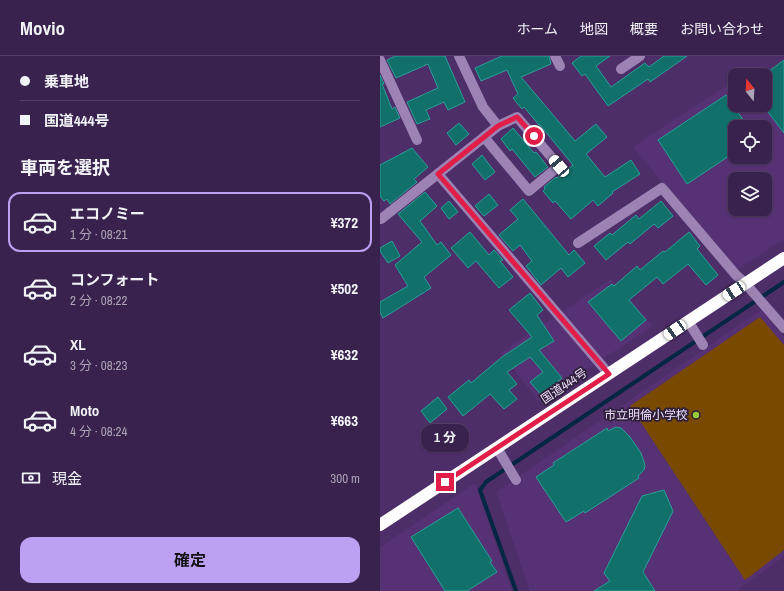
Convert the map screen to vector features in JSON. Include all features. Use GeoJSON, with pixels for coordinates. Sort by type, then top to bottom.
{"type":"FeatureCollection","features":[{"type":"Feature","properties":{"kind":"highway","name":"国道444号"},"geometry":{"type":"LineString","coordinates":[[380,525],[784,258]]}},
{"type":"Feature","properties":{"kind":"street"},"geometry":{"type":"LineString","coordinates":[[459,56],[483,107],[498,126]]}},
{"type":"Feature","properties":{"kind":"street"},"geometry":{"type":"LineString","coordinates":[[555,56],[560,66]]}},
{"type":"Feature","properties":{"kind":"street"},"geometry":{"type":"LineString","coordinates":[[621,69],[640,56]]}},
{"type":"Feature","properties":{"kind":"street"},"geometry":{"type":"LineString","coordinates":[[380,60],[417,140]]}},
{"type":"Feature","properties":{"kind":"street"},"geometry":{"type":"LineString","coordinates":[[381,219],[438,174],[484,137],[498,126],[517,117],[559,166],[529,190],[484,137]]}},
{"type":"Feature","properties":{"kind":"street"},"geometry":{"type":"LineString","coordinates":[[438,174],[609,374]]}},
{"type":"Feature","properties":{"kind":"street"},"geometry":{"type":"LineString","coordinates":[[578,243],[662,188],[736,275],[745,283],[784,328]]}},
{"type":"Feature","properties":{"kind":"street"},"geometry":{"type":"LineString","coordinates":[[688,321],[702,343]]}},
{"type":"Feature","properties":{"kind":"street"},"geometry":{"type":"LineString","coordinates":[[497,448],[514,476]]}},
{"type":"Feature","properties":{"kind":"shaded area"},"geometry":{"type":"Polygon","coordinates":[[[728,85],[728,112],[756,112],[758,114],[761,112],[772,112],[772,103],[784,94],[784,239],[736,271],[633,147],[728,85]]]}},
{"type":"Feature","properties":{"kind":"shaded area"},"geometry":{"type":"Polygon","coordinates":[[[611,279],[653,326],[539,401],[500,353],[611,279]]]}},
{"type":"Feature","properties":{"kind":"shaded area","name":"市立明倫小学校"},"geometry":{"type":"Polygon","coordinates":[[[761,310],[784,337],[784,556],[737,591],[530,591],[496,492],[761,310]]]}},
{"type":"Feature","properties":{"kind":"shaded area"},"geometry":{"type":"Polygon","coordinates":[[[760,317],[784,345],[784,550],[745,580],[630,406],[760,317]]]}},
{"type":"Feature","properties":{"kind":"shaded area"},"geometry":{"type":"Polygon","coordinates":[[[475,483],[512,591],[380,591],[380,547],[475,483]]]}},
{"type":"Feature","properties":{"kind":"building"},"geometry":{"type":"Polygon","coordinates":[[[395,56],[445,56],[465,102],[448,110],[444,102],[426,110],[430,119],[417,124],[407,102],[438,88],[428,64],[396,78],[387,60],[395,56]]]}},
{"type":"Feature","properties":{"kind":"building"},"geometry":{"type":"Polygon","coordinates":[[[502,56],[549,56],[551,64],[521,77],[575,141],[596,124],[607,137],[586,154],[605,177],[631,160],[640,174],[612,192],[613,193],[598,206],[593,200],[571,219],[555,201],[553,203],[543,191],[545,189],[544,187],[573,165],[524,107],[522,109],[513,98],[518,94],[507,70],[481,81],[475,68],[502,56]]]}},
{"type":"Feature","properties":{"kind":"building"},"geometry":{"type":"Polygon","coordinates":[[[581,56],[610,56],[596,66],[611,87],[645,63],[649,67],[664,56],[687,56],[650,82],[648,79],[608,106],[585,74],[582,76],[572,63],[581,56]]]}},
{"type":"Feature","properties":{"kind":"building"},"geometry":{"type":"Polygon","coordinates":[[[784,60],[784,133],[768,112],[772,112],[772,69],[784,60]]]}},
{"type":"Feature","properties":{"kind":"building"},"geometry":{"type":"Polygon","coordinates":[[[380,75],[392,109],[395,107],[400,118],[380,127],[380,75]]]}},
{"type":"Feature","properties":{"kind":"building"},"geometry":{"type":"Polygon","coordinates":[[[726,95],[728,98],[728,112],[738,112],[743,120],[728,120],[728,157],[687,184],[658,140],[726,95]]]}},
{"type":"Feature","properties":{"kind":"building"},"geometry":{"type":"Polygon","coordinates":[[[459,123],[469,134],[456,145],[447,133],[459,123]]]}},
{"type":"Feature","properties":{"kind":"building"},"geometry":{"type":"Polygon","coordinates":[[[513,128],[548,167],[535,177],[512,149],[510,151],[501,139],[513,128]]]}},
{"type":"Feature","properties":{"kind":"building"},"geometry":{"type":"Polygon","coordinates":[[[412,148],[428,167],[414,179],[417,182],[390,204],[387,199],[384,201],[380,196],[380,165],[412,148]]]}},
{"type":"Feature","properties":{"kind":"building"},"geometry":{"type":"Polygon","coordinates":[[[482,155],[495,172],[485,180],[472,164],[482,155]]]}},
{"type":"Feature","properties":{"kind":"building"},"geometry":{"type":"Polygon","coordinates":[[[425,192],[437,206],[420,221],[437,245],[441,242],[451,255],[424,277],[431,288],[383,318],[380,312],[380,302],[408,286],[395,265],[422,242],[398,214],[425,192]]]}},
{"type":"Feature","properties":{"kind":"building"},"geometry":{"type":"Polygon","coordinates":[[[489,194],[498,205],[484,216],[475,206],[489,194]]]}},
{"type":"Feature","properties":{"kind":"building"},"geometry":{"type":"Polygon","coordinates":[[[523,199],[569,255],[574,250],[585,263],[568,277],[561,268],[541,285],[526,266],[532,261],[520,245],[513,251],[499,235],[518,219],[510,210],[523,199]]]}},
{"type":"Feature","properties":{"kind":"building"},"geometry":{"type":"Polygon","coordinates":[[[449,201],[458,212],[449,219],[441,208],[449,201]]]}},
{"type":"Feature","properties":{"kind":"building"},"geometry":{"type":"Polygon","coordinates":[[[661,201],[673,216],[658,228],[654,224],[630,244],[628,242],[606,260],[594,246],[610,233],[612,235],[636,215],[639,219],[661,201]]]}},
{"type":"Feature","properties":{"kind":"building"},"geometry":{"type":"Polygon","coordinates":[[[470,232],[489,255],[494,250],[503,260],[500,261],[513,277],[499,288],[476,261],[468,268],[451,248],[470,232]]]}},
{"type":"Feature","properties":{"kind":"building"},"geometry":{"type":"Polygon","coordinates":[[[689,232],[700,246],[697,249],[718,275],[706,285],[688,264],[663,284],[657,277],[629,300],[646,320],[621,341],[588,302],[612,284],[614,286],[637,266],[640,270],[689,232]]]}},
{"type":"Feature","properties":{"kind":"building"},"geometry":{"type":"Polygon","coordinates":[[[392,241],[400,256],[388,263],[380,251],[380,248],[392,241]]]}},
{"type":"Feature","properties":{"kind":"building"},"geometry":{"type":"Polygon","coordinates":[[[530,293],[543,310],[537,315],[554,341],[539,350],[562,378],[549,389],[551,391],[543,397],[530,382],[543,372],[530,357],[507,372],[517,384],[509,390],[517,399],[504,409],[490,394],[463,416],[448,397],[469,380],[471,383],[502,357],[532,337],[509,310],[530,293]]]}},
{"type":"Feature","properties":{"kind":"building"},"geometry":{"type":"Polygon","coordinates":[[[438,397],[447,409],[430,423],[421,411],[438,397]]]}},
{"type":"Feature","properties":{"kind":"building"},"geometry":{"type":"Polygon","coordinates":[[[616,427],[621,428],[630,437],[641,453],[645,465],[644,470],[638,476],[639,478],[585,513],[584,511],[566,522],[536,477],[554,465],[553,463],[607,428],[608,431],[616,427]]]}},
{"type":"Feature","properties":{"kind":"building"},"geometry":{"type":"Polygon","coordinates":[[[664,490],[673,511],[643,572],[655,591],[594,591],[610,581],[604,573],[642,496],[664,490]]]}},
{"type":"Feature","properties":{"kind":"building"},"geometry":{"type":"Polygon","coordinates":[[[458,508],[492,561],[490,562],[497,572],[467,591],[445,591],[411,537],[458,508]]]}},
{"type":"Feature","properties":{"kind":"waterway"},"geometry":{"type":"LineString","coordinates":[[516,591],[480,490],[486,482],[784,282]]}},
{"type":"Feature","properties":{"kind":"place","name":"市立明倫小学校"},"geometry":{"type":"Point","coordinates":[696,415]}},
{"type":"Feature","properties":{"kind":"route"},"geometry":{"type":"LineString","coordinates":[[445,482],[609,374],[438,174],[498,126],[517,117],[534,136]]}}]}
